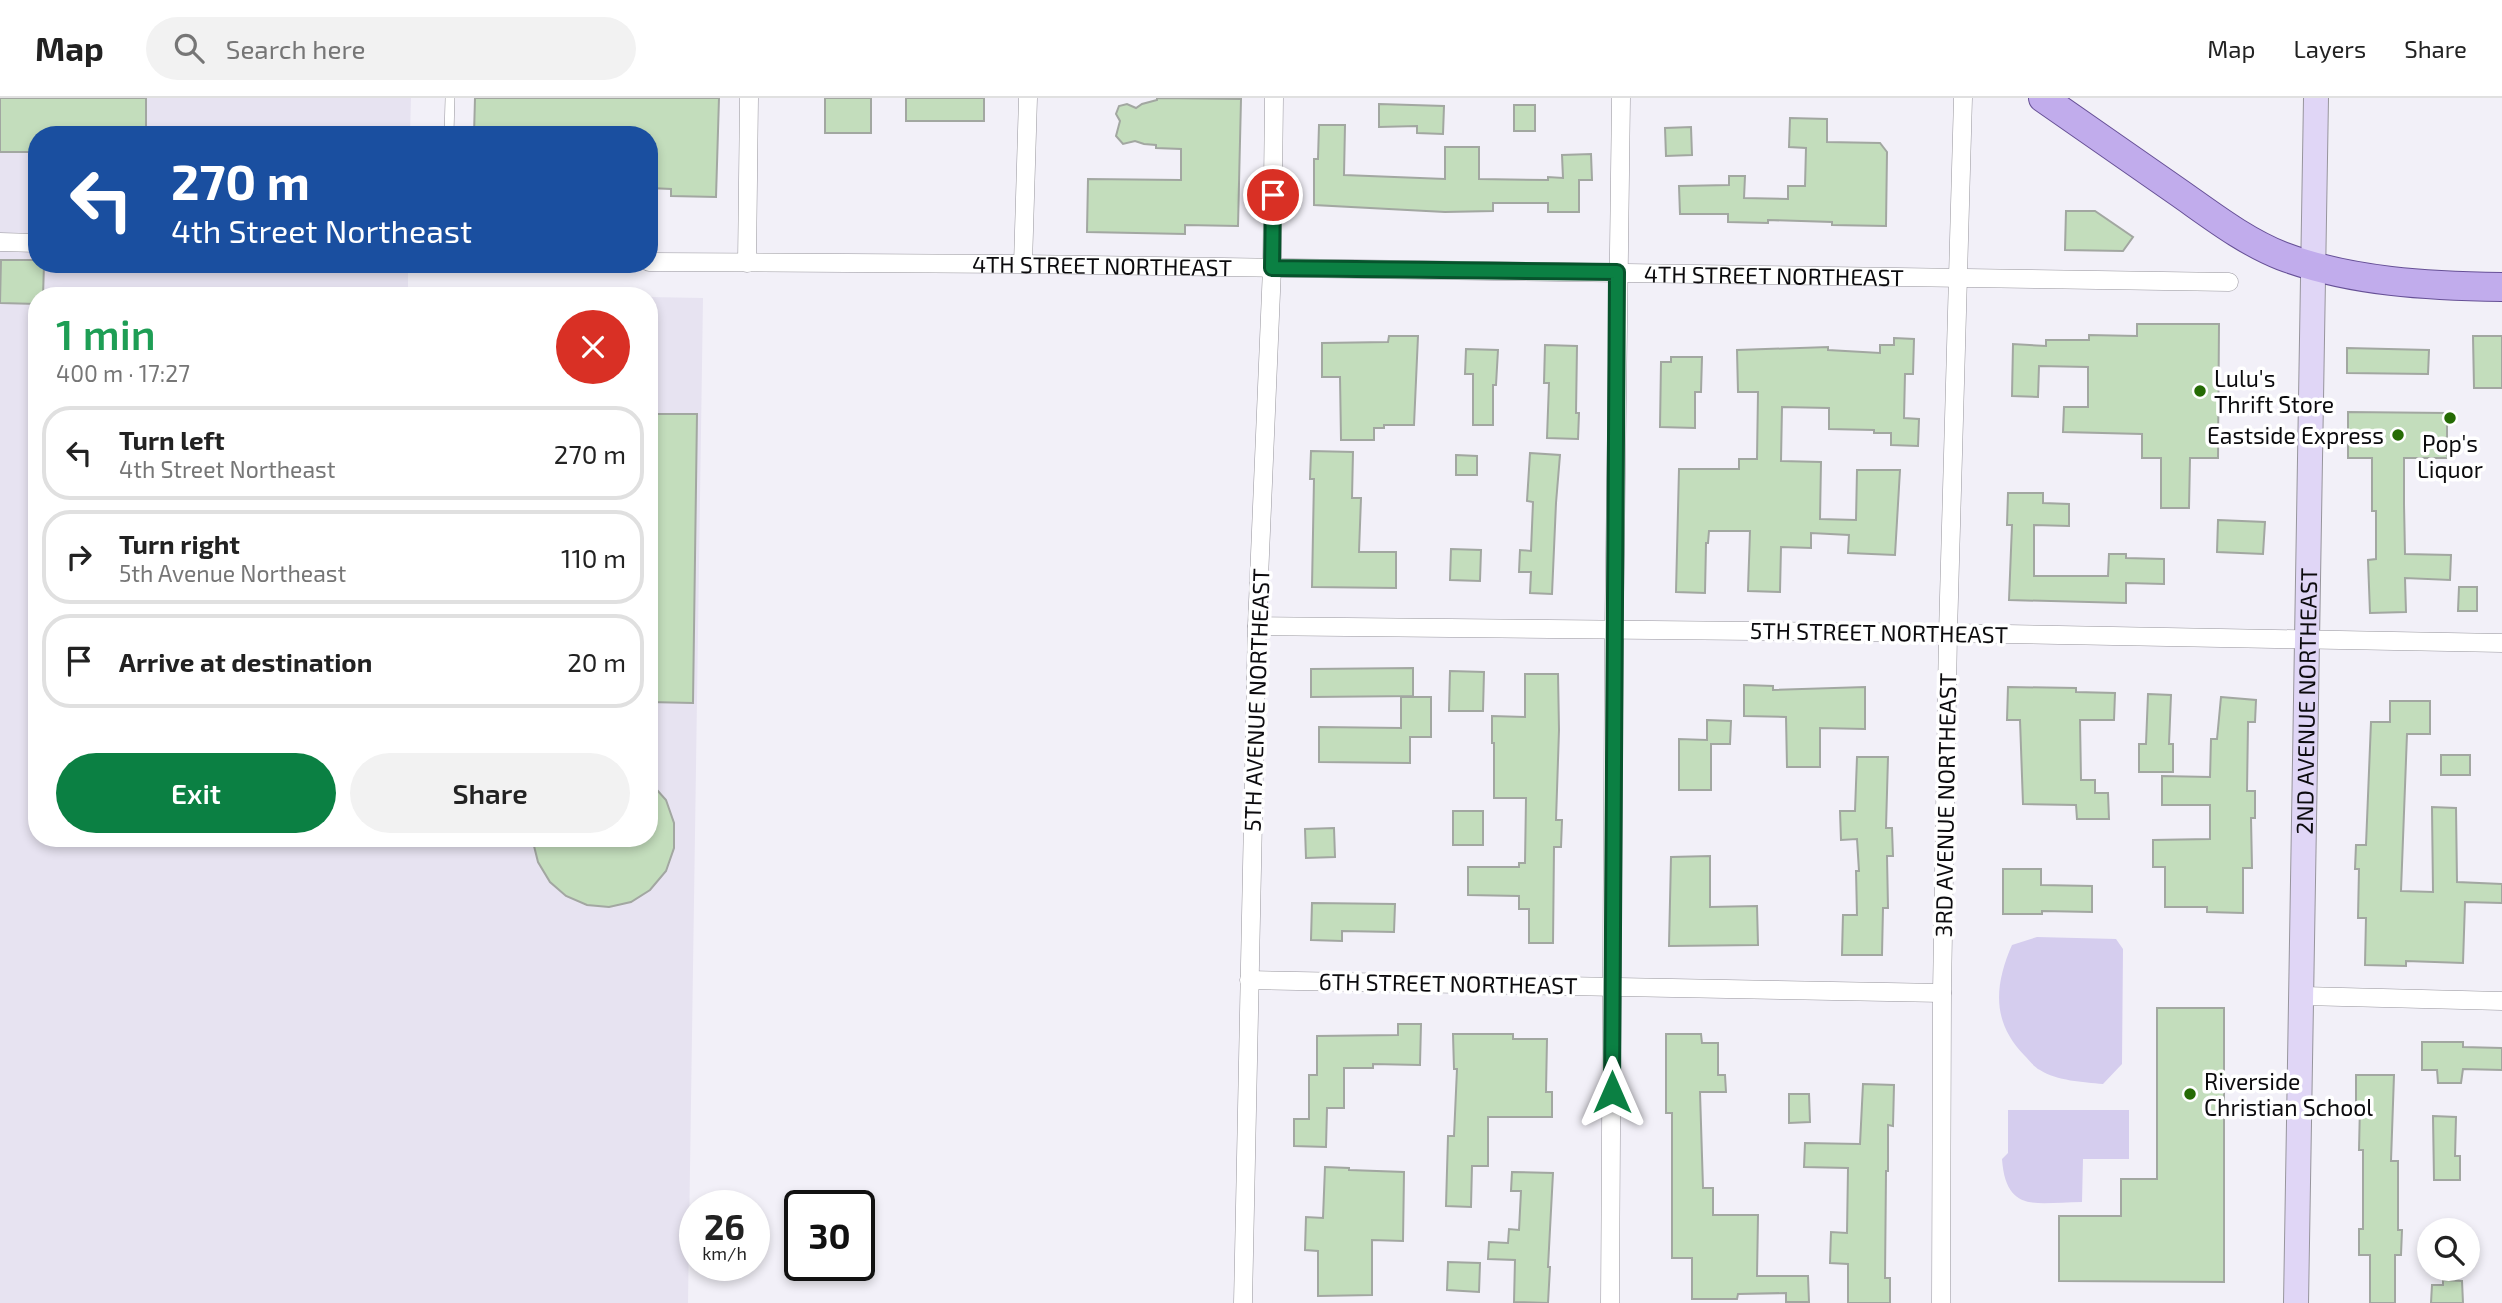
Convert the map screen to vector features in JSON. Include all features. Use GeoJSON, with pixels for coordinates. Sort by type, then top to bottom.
{"type":"FeatureCollection","features":[{"type":"Feature","properties":{"kind":"main road"},"geometry":{"type":"LineString","coordinates":[[2043,98],[2219,221],[2280,255],[2315,267],[2398,281],[2502,288]]}},
{"type":"Feature","properties":{"kind":"street"},"geometry":{"type":"LineString","coordinates":[[747,262],[749,98]]}},
{"type":"Feature","properties":{"kind":"street"},"geometry":{"type":"LineString","coordinates":[[1024,264],[1028,98]]}},
{"type":"Feature","properties":{"kind":"street","name":"5TH AVENUE NORTHEAST"},"geometry":{"type":"LineString","coordinates":[[1244,1303],[1257,626],[1272,268],[1275,98]]}},
{"type":"Feature","properties":{"kind":"street"},"geometry":{"type":"LineString","coordinates":[[1610,1303],[1617,272],[1621,98]]}},
{"type":"Feature","properties":{"kind":"street","name":"3RD AVENUE NORTHEAST"},"geometry":{"type":"LineString","coordinates":[[1941,1303],[1942,993],[1948,633],[1962,98]]}},
{"type":"Feature","properties":{"kind":"street","name":"2ND AVENUE NORTHEAST"},"geometry":{"type":"LineString","coordinates":[[2296,1303],[2316,98]]}},
{"type":"Feature","properties":{"kind":"street"},"geometry":{"type":"LineString","coordinates":[[0,242],[28,243]]}},
{"type":"Feature","properties":{"kind":"street","name":"4TH STREET NORTHEAST"},"geometry":{"type":"LineString","coordinates":[[658,262],[1024,264],[2229,282]]}},
{"type":"Feature","properties":{"kind":"street","name":"5TH STREET NORTHEAST"},"geometry":{"type":"LineString","coordinates":[[1257,626],[1948,633],[2502,643]]}},
{"type":"Feature","properties":{"kind":"street","name":"6TH STREET NORTHEAST"},"geometry":{"type":"LineString","coordinates":[[1249,980],[1942,993]]}},
{"type":"Feature","properties":{"kind":"street"},"geometry":{"type":"LineString","coordinates":[[2303,996],[2502,1001]]}},
{"type":"Feature","properties":{"kind":"lane"},"geometry":{"type":"LineString","coordinates":[[449,126],[450,98]]}},
{"type":"Feature","properties":{"kind":"shaded area"},"geometry":{"type":"Polygon","coordinates":[[[0,98],[411,98],[410,126],[28,126],[28,273],[408,273],[408,287],[28,287],[28,847],[658,847],[658,297],[703,298],[690,1190],[679,1190],[679,1281],[688,1281],[688,1303],[0,1303],[0,98]]]}},
{"type":"Feature","properties":{"kind":"shaded area"},"geometry":{"type":"Polygon","coordinates":[[[2037,937],[2116,939],[2123,949],[2122,1064],[2103,1084],[2062,1079],[2047,1074],[2024,1055],[2006,1030],[2001,1017],[1999,989],[2006,960],[2012,945],[2037,937]]]}},
{"type":"Feature","properties":{"kind":"shaded area"},"geometry":{"type":"Polygon","coordinates":[[[2008,1110],[2129,1110],[2129,1159],[2083,1159],[2082,1202],[2027,1202],[2017,1197],[2005,1177],[2002,1159],[2008,1153],[2008,1110]]]}},
{"type":"Feature","properties":{"kind":"building"},"geometry":{"type":"Polygon","coordinates":[[[0,98],[146,98],[146,126],[28,126],[28,152],[0,152],[0,98]]]}},
{"type":"Feature","properties":{"kind":"building"},"geometry":{"type":"Polygon","coordinates":[[[475,98],[719,98],[716,197],[671,196],[671,189],[658,188],[658,126],[474,126],[475,98]]]}},
{"type":"Feature","properties":{"kind":"building"},"geometry":{"type":"Polygon","coordinates":[[[825,98],[871,98],[871,133],[825,133],[825,98]]]}},
{"type":"Feature","properties":{"kind":"building"},"geometry":{"type":"Polygon","coordinates":[[[906,98],[984,98],[984,121],[906,121],[906,98]]]}},
{"type":"Feature","properties":{"kind":"building"},"geometry":{"type":"Polygon","coordinates":[[[1157,98],[1241,99],[1238,226],[1185,225],[1185,234],[1087,232],[1088,179],[1181,180],[1181,149],[1156,148],[1156,145],[1135,141],[1123,144],[1116,136],[1120,121],[1116,114],[1119,106],[1127,104],[1136,108],[1157,98]]]}},
{"type":"Feature","properties":{"kind":"building"},"geometry":{"type":"Polygon","coordinates":[[[1379,104],[1444,106],[1443,134],[1417,133],[1417,126],[1379,127],[1379,104]]]}},
{"type":"Feature","properties":{"kind":"building"},"geometry":{"type":"Polygon","coordinates":[[[1514,105],[1535,105],[1535,131],[1514,131],[1514,105]]]}},
{"type":"Feature","properties":{"kind":"building"},"geometry":{"type":"Polygon","coordinates":[[[1790,118],[1827,119],[1827,142],[1880,143],[1887,152],[1886,226],[1768,220],[1768,223],[1728,222],[1728,214],[1680,214],[1679,186],[1729,185],[1729,176],[1745,176],[1744,198],[1788,199],[1788,186],[1805,186],[1806,148],[1789,147],[1790,118]]]}},
{"type":"Feature","properties":{"kind":"building"},"geometry":{"type":"Polygon","coordinates":[[[1319,125],[1345,125],[1344,175],[1445,179],[1445,147],[1479,147],[1479,179],[1563,178],[1562,155],[1591,154],[1592,180],[1579,180],[1579,212],[1548,212],[1548,203],[1493,203],[1493,211],[1445,212],[1314,205],[1314,159],[1318,159],[1319,125]]]}},
{"type":"Feature","properties":{"kind":"building"},"geometry":{"type":"Polygon","coordinates":[[[1691,127],[1692,155],[1666,156],[1665,128],[1691,127]]]}},
{"type":"Feature","properties":{"kind":"building"},"geometry":{"type":"Polygon","coordinates":[[[2066,211],[2095,211],[2133,237],[2123,251],[2065,250],[2066,211]]]}},
{"type":"Feature","properties":{"kind":"building"},"geometry":{"type":"Polygon","coordinates":[[[1,260],[28,260],[28,273],[44,273],[43,287],[28,287],[28,304],[0,303],[1,260]]]}},
{"type":"Feature","properties":{"kind":"building"},"geometry":{"type":"Polygon","coordinates":[[[2137,324],[2219,324],[2218,458],[2190,458],[2189,508],[2161,508],[2161,458],[2142,458],[2142,434],[2063,432],[2064,407],[2088,407],[2088,367],[2039,366],[2038,397],[2012,396],[2013,344],[2046,346],[2046,340],[2089,340],[2089,335],[2137,336],[2137,324]]]}},
{"type":"Feature","properties":{"kind":"building"},"geometry":{"type":"Polygon","coordinates":[[[1389,336],[1418,336],[1414,425],[1384,425],[1384,428],[1374,428],[1374,440],[1341,440],[1340,377],[1322,377],[1322,343],[1388,342],[1389,336]]]}},
{"type":"Feature","properties":{"kind":"building"},"geometry":{"type":"Polygon","coordinates":[[[2473,336],[2502,336],[2502,388],[2474,388],[2473,336]]]}},
{"type":"Feature","properties":{"kind":"building"},"geometry":{"type":"Polygon","coordinates":[[[1894,338],[1914,339],[1913,374],[1905,374],[1904,418],[1919,419],[1918,446],[1891,445],[1891,433],[1829,429],[1829,408],[1782,407],[1781,461],[1821,462],[1820,519],[1856,520],[1857,470],[1900,470],[1895,555],[1848,553],[1849,535],[1811,533],[1811,548],[1781,547],[1780,592],[1748,591],[1750,531],[1709,531],[1706,543],[1705,593],[1676,592],[1679,469],[1739,469],[1739,459],[1757,459],[1758,392],[1738,392],[1737,350],[1828,347],[1828,350],[1880,353],[1880,345],[1894,345],[1894,338]]]}},
{"type":"Feature","properties":{"kind":"building"},"geometry":{"type":"Polygon","coordinates":[[[1545,345],[1577,346],[1578,439],[1547,438],[1549,383],[1544,383],[1545,345]]]}},
{"type":"Feature","properties":{"kind":"building","name":"Eastside Express"},"geometry":{"type":"Polygon","coordinates":[[[2347,348],[2429,350],[2428,374],[2347,373],[2347,348]]]}},
{"type":"Feature","properties":{"kind":"building"},"geometry":{"type":"Polygon","coordinates":[[[1466,349],[1498,350],[1496,385],[1493,385],[1493,425],[1473,425],[1473,374],[1465,374],[1466,349]]]}},
{"type":"Feature","properties":{"kind":"building"},"geometry":{"type":"Polygon","coordinates":[[[1671,357],[1702,357],[1701,392],[1695,392],[1695,428],[1660,427],[1661,362],[1671,362],[1671,357]]]}},
{"type":"Feature","properties":{"kind":"building"},"geometry":{"type":"Polygon","coordinates":[[[2348,412],[2447,413],[2447,458],[2404,458],[2404,504],[2405,554],[2451,555],[2450,580],[2405,578],[2406,612],[2370,613],[2368,560],[2376,559],[2372,458],[2348,458],[2348,412]]]}},
{"type":"Feature","properties":{"kind":"building"},"geometry":{"type":"Polygon","coordinates":[[[658,414],[697,414],[693,703],[658,702],[658,414]]]}},
{"type":"Feature","properties":{"kind":"building"},"geometry":{"type":"Polygon","coordinates":[[[1311,451],[1353,452],[1352,498],[1361,498],[1359,552],[1396,552],[1396,588],[1312,587],[1314,479],[1310,479],[1311,451]]]}},
{"type":"Feature","properties":{"kind":"building"},"geometry":{"type":"Polygon","coordinates":[[[1530,453],[1560,455],[1552,594],[1530,593],[1531,572],[1519,572],[1520,550],[1531,551],[1533,502],[1527,501],[1530,453]]]}},
{"type":"Feature","properties":{"kind":"building"},"geometry":{"type":"Polygon","coordinates":[[[1456,455],[1477,456],[1477,475],[1456,475],[1456,455]]]}},
{"type":"Feature","properties":{"kind":"building"},"geometry":{"type":"Polygon","coordinates":[[[2008,493],[2043,493],[2043,503],[2069,504],[2069,526],[2034,525],[2034,576],[2108,576],[2109,554],[2126,554],[2126,558],[2164,559],[2164,584],[2126,583],[2126,603],[2009,600],[2012,525],[2007,525],[2008,493]]]}},
{"type":"Feature","properties":{"kind":"building"},"geometry":{"type":"Polygon","coordinates":[[[2218,520],[2265,522],[2263,554],[2217,552],[2218,520]]]}},
{"type":"Feature","properties":{"kind":"building"},"geometry":{"type":"Polygon","coordinates":[[[1451,549],[1481,550],[1480,581],[1450,580],[1451,549]]]}},
{"type":"Feature","properties":{"kind":"building"},"geometry":{"type":"Polygon","coordinates":[[[2459,587],[2477,587],[2477,611],[2458,611],[2459,587]]]}},
{"type":"Feature","properties":{"kind":"building"},"geometry":{"type":"Polygon","coordinates":[[[1413,668],[1413,696],[1311,697],[1311,669],[1413,668]]]}},
{"type":"Feature","properties":{"kind":"building"},"geometry":{"type":"Polygon","coordinates":[[[1450,671],[1484,672],[1483,711],[1449,711],[1450,671]]]}},
{"type":"Feature","properties":{"kind":"building"},"geometry":{"type":"Polygon","coordinates":[[[1525,674],[1558,674],[1556,820],[1562,820],[1561,847],[1554,847],[1553,943],[1529,943],[1529,909],[1519,909],[1519,896],[1468,895],[1468,867],[1519,867],[1519,863],[1525,863],[1526,798],[1494,798],[1492,716],[1525,717],[1525,674]]]}},
{"type":"Feature","properties":{"kind":"building"},"geometry":{"type":"Polygon","coordinates":[[[1744,685],[1773,686],[1773,690],[1865,687],[1865,729],[1820,728],[1820,767],[1787,767],[1786,717],[1744,716],[1744,685]]]}},
{"type":"Feature","properties":{"kind":"building"},"geometry":{"type":"Polygon","coordinates":[[[2008,687],[2076,688],[2076,692],[2115,693],[2114,720],[2080,720],[2081,780],[2095,780],[2095,793],[2108,793],[2109,819],[2077,819],[2076,805],[2023,804],[2020,720],[2007,720],[2008,687]]]}},
{"type":"Feature","properties":{"kind":"building"},"geometry":{"type":"Polygon","coordinates":[[[2148,694],[2171,695],[2169,744],[2173,744],[2173,772],[2139,772],[2139,744],[2146,744],[2148,694]]]}},
{"type":"Feature","properties":{"kind":"building"},"geometry":{"type":"Polygon","coordinates":[[[1401,697],[1431,697],[1431,737],[1410,737],[1410,763],[1319,762],[1319,727],[1401,728],[1401,697]]]}},
{"type":"Feature","properties":{"kind":"building"},"geometry":{"type":"Polygon","coordinates":[[[2221,697],[2256,700],[2255,722],[2248,722],[2247,791],[2255,791],[2255,818],[2251,818],[2252,868],[2243,868],[2243,913],[2207,912],[2207,907],[2165,907],[2165,867],[2153,867],[2153,840],[2210,839],[2210,805],[2162,805],[2162,776],[2210,777],[2211,739],[2217,739],[2221,697]]]}},
{"type":"Feature","properties":{"kind":"building"},"geometry":{"type":"Polygon","coordinates":[[[2390,701],[2430,701],[2430,734],[2407,734],[2401,891],[2433,892],[2432,807],[2456,808],[2457,882],[2502,884],[2502,903],[2465,902],[2463,963],[2406,961],[2406,966],[2365,965],[2366,918],[2358,918],[2359,869],[2355,869],[2356,845],[2366,845],[2371,722],[2390,722],[2390,701]]]}},
{"type":"Feature","properties":{"kind":"building"},"geometry":{"type":"Polygon","coordinates":[[[1707,720],[1731,721],[1730,744],[1711,744],[1711,790],[1679,790],[1679,739],[1707,740],[1707,720]]]}},
{"type":"Feature","properties":{"kind":"building"},"geometry":{"type":"Polygon","coordinates":[[[2441,755],[2470,755],[2470,775],[2441,775],[2441,755]]]}},
{"type":"Feature","properties":{"kind":"building"},"geometry":{"type":"Polygon","coordinates":[[[1857,757],[1888,757],[1886,828],[1892,828],[1893,856],[1887,856],[1888,908],[1883,908],[1882,955],[1842,955],[1843,915],[1857,915],[1856,871],[1859,871],[1857,839],[1841,840],[1840,811],[1855,811],[1857,757]]]}},
{"type":"Feature","properties":{"kind":"building"},"geometry":{"type":"Polygon","coordinates":[[[658,791],[666,800],[674,823],[674,848],[666,871],[650,890],[631,902],[609,907],[587,905],[566,896],[550,882],[538,862],[534,847],[658,847],[658,791]]]}},
{"type":"Feature","properties":{"kind":"building"},"geometry":{"type":"Polygon","coordinates":[[[1453,811],[1483,811],[1483,845],[1453,845],[1453,811]]]}},
{"type":"Feature","properties":{"kind":"building"},"geometry":{"type":"Polygon","coordinates":[[[1334,828],[1335,857],[1306,858],[1305,829],[1334,828]]]}},
{"type":"Feature","properties":{"kind":"building"},"geometry":{"type":"Polygon","coordinates":[[[1710,856],[1710,907],[1757,906],[1758,945],[1669,946],[1671,857],[1710,856]]]}},
{"type":"Feature","properties":{"kind":"building"},"geometry":{"type":"Polygon","coordinates":[[[2003,869],[2041,869],[2041,885],[2092,886],[2092,912],[2042,911],[2042,914],[2003,914],[2003,869]]]}},
{"type":"Feature","properties":{"kind":"building"},"geometry":{"type":"Polygon","coordinates":[[[1312,903],[1395,904],[1394,932],[1342,931],[1342,941],[1311,940],[1312,903]]]}},
{"type":"Feature","properties":{"kind":"building","name":"Riverside Christian School"},"geometry":{"type":"Polygon","coordinates":[[[2157,1008],[2224,1008],[2224,1282],[2059,1281],[2059,1216],[2121,1216],[2121,1179],[2157,1179],[2157,1008]]]}},
{"type":"Feature","properties":{"kind":"building"},"geometry":{"type":"Polygon","coordinates":[[[1398,1024],[1421,1024],[1420,1065],[1373,1064],[1373,1068],[1344,1068],[1344,1108],[1327,1108],[1326,1147],[1294,1146],[1294,1119],[1309,1119],[1309,1075],[1317,1075],[1317,1036],[1398,1035],[1398,1024]]]}},
{"type":"Feature","properties":{"kind":"building"},"geometry":{"type":"Polygon","coordinates":[[[1453,1034],[1513,1034],[1513,1039],[1547,1039],[1546,1092],[1552,1092],[1552,1117],[1488,1117],[1488,1166],[1472,1166],[1471,1207],[1446,1206],[1448,1136],[1454,1136],[1457,1069],[1454,1069],[1453,1034]]]}},
{"type":"Feature","properties":{"kind":"building"},"geometry":{"type":"Polygon","coordinates":[[[1666,1034],[1701,1034],[1702,1043],[1718,1043],[1718,1075],[1725,1075],[1726,1092],[1700,1092],[1703,1188],[1713,1188],[1713,1215],[1758,1215],[1757,1276],[1808,1276],[1809,1302],[1786,1302],[1786,1293],[1738,1294],[1737,1299],[1692,1299],[1692,1258],[1672,1258],[1672,1113],[1666,1113],[1666,1034]]]}},
{"type":"Feature","properties":{"kind":"building"},"geometry":{"type":"Polygon","coordinates":[[[2422,1042],[2463,1042],[2463,1047],[2502,1048],[2502,1070],[2463,1069],[2461,1083],[2438,1083],[2437,1070],[2422,1070],[2422,1042]]]}},
{"type":"Feature","properties":{"kind":"building"},"geometry":{"type":"Polygon","coordinates":[[[2356,1075],[2394,1075],[2391,1161],[2398,1161],[2398,1230],[2402,1230],[2401,1255],[2395,1255],[2395,1303],[2370,1303],[2370,1255],[2359,1255],[2359,1229],[2363,1229],[2363,1150],[2359,1150],[2360,1105],[2356,1105],[2356,1075]]]}},
{"type":"Feature","properties":{"kind":"building"},"geometry":{"type":"Polygon","coordinates":[[[1863,1084],[1894,1085],[1893,1126],[1888,1125],[1886,1171],[1885,1278],[1890,1278],[1890,1303],[1848,1303],[1848,1264],[1830,1263],[1831,1232],[1847,1233],[1848,1168],[1804,1167],[1805,1143],[1860,1144],[1863,1084]]]}},
{"type":"Feature","properties":{"kind":"building"},"geometry":{"type":"Polygon","coordinates":[[[1789,1094],[1809,1094],[1810,1122],[1789,1123],[1789,1094]]]}},
{"type":"Feature","properties":{"kind":"building"},"geometry":{"type":"Polygon","coordinates":[[[2433,1116],[2456,1117],[2455,1156],[2460,1156],[2460,1180],[2434,1180],[2433,1116]]]}},
{"type":"Feature","properties":{"kind":"building"},"geometry":{"type":"Polygon","coordinates":[[[1325,1167],[1404,1172],[1403,1241],[1372,1240],[1372,1295],[1318,1296],[1318,1251],[1305,1250],[1306,1217],[1323,1218],[1325,1167]]]}},
{"type":"Feature","properties":{"kind":"building"},"geometry":{"type":"Polygon","coordinates":[[[1512,1172],[1553,1173],[1548,1303],[1514,1302],[1515,1260],[1488,1259],[1489,1242],[1508,1243],[1509,1229],[1519,1230],[1521,1191],[1511,1191],[1512,1172]]]}},
{"type":"Feature","properties":{"kind":"building"},"geometry":{"type":"Polygon","coordinates":[[[1448,1262],[1480,1263],[1479,1292],[1447,1290],[1448,1262]]]}},
{"type":"Feature","properties":{"kind":"building"},"geometry":{"type":"Polygon","coordinates":[[[2443,1281],[2462,1281],[2463,1303],[2431,1303],[2432,1285],[2443,1285],[2443,1281]]]}},
{"type":"Feature","properties":{"kind":"place","name":"Lulu's Thrift Store"},"geometry":{"type":"Point","coordinates":[2200,391]}},
{"type":"Feature","properties":{"kind":"place","name":"Pop's Liquor"},"geometry":{"type":"Point","coordinates":[2450,418]}},
{"type":"Feature","properties":{"kind":"place","name":"Eastside Express"},"geometry":{"type":"Point","coordinates":[2398,435]}},
{"type":"Feature","properties":{"kind":"place","name":"Riverside Christian School"},"geometry":{"type":"Point","coordinates":[2190,1094]}},
{"type":"Feature","properties":{"kind":"route"},"geometry":{"type":"LineString","coordinates":[[1273,195],[1272,268],[1617,272],[1612,1092]]}}]}
